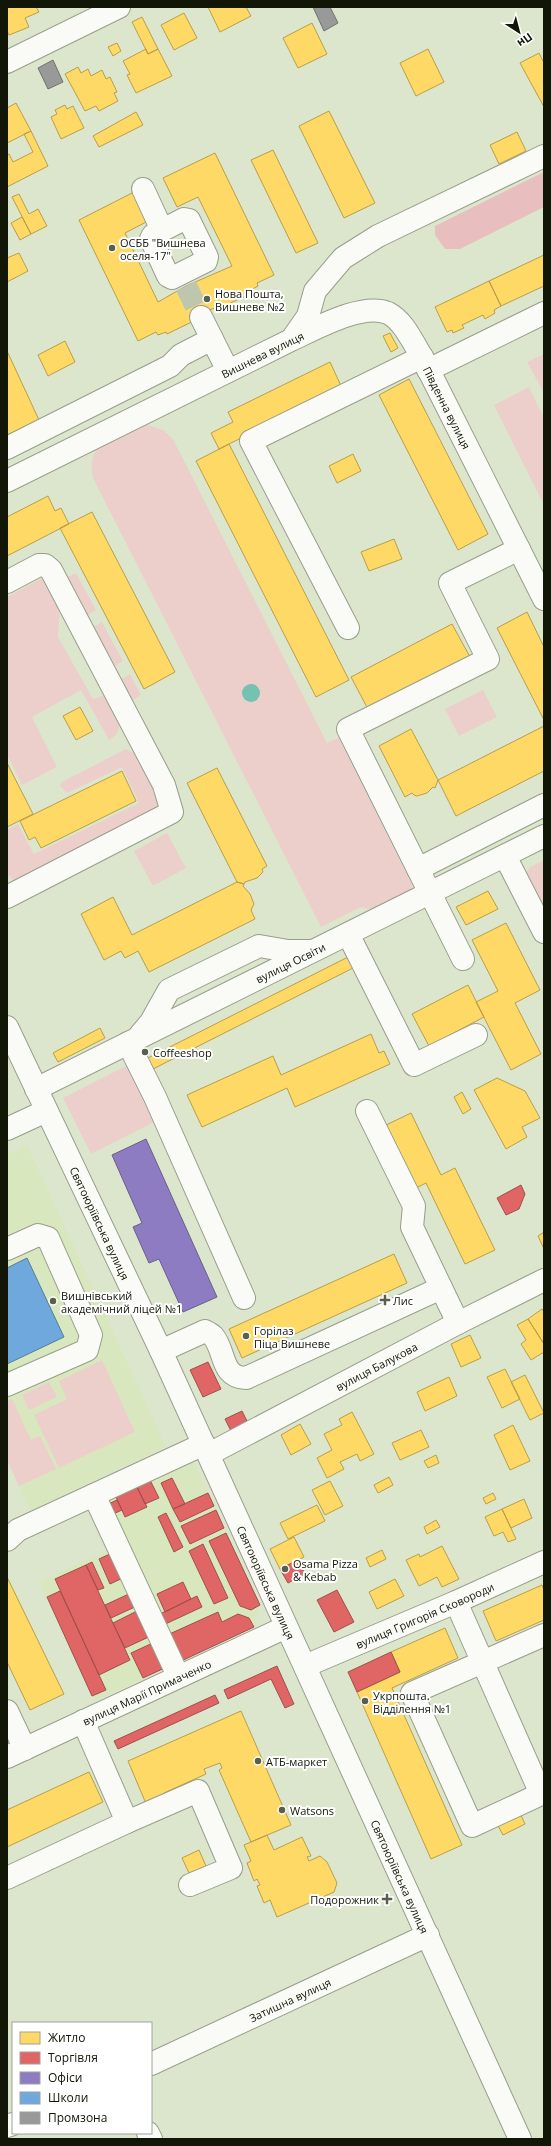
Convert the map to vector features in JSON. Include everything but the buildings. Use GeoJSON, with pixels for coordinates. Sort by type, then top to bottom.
{"type":"FeatureCollection","features":[{"type":"Feature","properties":{"kind":"street"},"geometry":{"type":"LineString","coordinates":[[7,62],[119,7]]}},
{"type":"Feature","properties":{"kind":"street","name":"Вишнева вулиця"},"geometry":{"type":"LineString","coordinates":[[7,481],[291,340],[308,316],[314,291],[343,258],[378,236],[544,156]]}},
{"type":"Feature","properties":{"kind":"street"},"geometry":{"type":"LineString","coordinates":[[143,189],[162,230]]}},
{"type":"Feature","properties":{"kind":"street"},"geometry":{"type":"LineString","coordinates":[[184,219],[189,220],[207,257],[206,261],[183,280],[168,276],[151,239],[153,235],[162,230],[184,219]]}},
{"type":"Feature","properties":{"kind":"street","name":"Південна вулиця"},"geometry":{"type":"LineString","coordinates":[[291,340],[339,318],[374,310],[389,314],[404,328],[425,363],[519,549],[537,568],[544,599]]}},
{"type":"Feature","properties":{"kind":"street"},"geometry":{"type":"LineString","coordinates":[[348,628],[251,442],[425,363],[544,313]]}},
{"type":"Feature","properties":{"kind":"street"},"geometry":{"type":"LineString","coordinates":[[201,317],[228,372]]}},
{"type":"Feature","properties":{"kind":"street"},"geometry":{"type":"LineString","coordinates":[[7,448],[170,366],[181,355],[212,340]]}},
{"type":"Feature","properties":{"kind":"street"},"geometry":{"type":"LineString","coordinates":[[463,959],[348,729],[488,660],[450,583],[519,549]]}},
{"type":"Feature","properties":{"kind":"street"},"geometry":{"type":"LineString","coordinates":[[7,582],[39,565],[45,565],[51,570],[164,785],[172,812],[7,897]]}},
{"type":"Feature","properties":{"kind":"street"},"geometry":{"type":"LineString","coordinates":[[418,869],[544,805]]}},
{"type":"Feature","properties":{"kind":"street","name":"вулиця Освіти"},"geometry":{"type":"LineString","coordinates":[[36,1089],[544,836]]}},
{"type":"Feature","properties":{"kind":"street"},"geometry":{"type":"LineString","coordinates":[[505,856],[544,932]]}},
{"type":"Feature","properties":{"kind":"street"},"geometry":{"type":"LineString","coordinates":[[348,934],[414,1066],[476,1035]]}},
{"type":"Feature","properties":{"kind":"street"},"geometry":{"type":"LineString","coordinates":[[244,1298],[155,1097],[132,1041],[151,1022],[169,990],[259,946],[288,951],[313,951]]}},
{"type":"Feature","properties":{"kind":"street","name":"Святоюріївська вулиця"},"geometry":{"type":"LineString","coordinates":[[7,1027],[161,1351],[520,2139]]}},
{"type":"Feature","properties":{"kind":"street"},"geometry":{"type":"LineString","coordinates":[[7,1129],[46,1111]]}},
{"type":"Feature","properties":{"kind":"street"},"geometry":{"type":"LineString","coordinates":[[366,1111],[414,1206],[412,1227],[458,1323]]}},
{"type":"Feature","properties":{"kind":"street"},"geometry":{"type":"LineString","coordinates":[[7,1249],[38,1235],[48,1238],[91,1335],[87,1350],[7,1386]]}},
{"type":"Feature","properties":{"kind":"street","name":"вулиця Балукова"},"geometry":{"type":"LineString","coordinates":[[9,1533],[94,1494],[206,1449],[544,1280]]}},
{"type":"Feature","properties":{"kind":"street"},"geometry":{"type":"LineString","coordinates":[[161,1351],[205,1331],[213,1336],[229,1371],[237,1378],[246,1378],[441,1288]]}},
{"type":"Feature","properties":{"kind":"street"},"geometry":{"type":"LineString","coordinates":[[94,1494],[174,1667]]}},
{"type":"Feature","properties":{"kind":"street","name":"вулиця Григорія Сковороди"},"geometry":{"type":"LineString","coordinates":[[305,1666],[456,1602],[544,1562]]}},
{"type":"Feature","properties":{"kind":"street"},"geometry":{"type":"LineString","coordinates":[[456,1602],[483,1662],[541,1794],[472,1826],[412,1693],[483,1662],[544,1635]]}},
{"type":"Feature","properties":{"kind":"street","name":"вулиця Марії Примаченко"},"geometry":{"type":"LineString","coordinates":[[16,1753],[286,1627]]}},
{"type":"Feature","properties":{"kind":"street"},"geometry":{"type":"LineString","coordinates":[[7,1711],[16,1753]]}},
{"type":"Feature","properties":{"kind":"street"},"geometry":{"type":"LineString","coordinates":[[83,1721],[127,1822]]}},
{"type":"Feature","properties":{"kind":"street"},"geometry":{"type":"LineString","coordinates":[[7,1878],[127,1822],[198,1791],[231,1868],[190,1885]]}},
{"type":"Feature","properties":{"kind":"street","name":"Затишна вулиця"},"geometry":{"type":"LineString","coordinates":[[152,2064],[428,1935]]}},
{"type":"Feature","properties":{"kind":"shaded area"},"geometry":{"type":"Polygon","coordinates":[[[544,172],[544,207],[460,249],[445,249],[435,235],[435,226],[544,172]]]}},
{"type":"Feature","properties":{"kind":"shaded area"},"geometry":{"type":"Polygon","coordinates":[[[544,354],[544,393],[527,362],[544,354]]]}},
{"type":"Feature","properties":{"kind":"shaded area"},"geometry":{"type":"Polygon","coordinates":[[[529,387],[544,418],[544,505],[494,405],[529,387]]]}},
{"type":"Feature","properties":{"kind":"shaded area"},"geometry":{"type":"Polygon","coordinates":[[[148,425],[163,430],[173,439],[327,743],[343,736],[415,876],[410,893],[378,911],[361,907],[321,927],[93,478],[92,466],[94,455],[99,447],[116,434],[148,425]]]}},
{"type":"Feature","properties":{"kind":"shaded area"},"geometry":{"type":"Polygon","coordinates":[[[76,573],[96,610],[86,616],[66,578],[76,573]]]}},
{"type":"Feature","properties":{"kind":"shaded area"},"geometry":{"type":"Polygon","coordinates":[[[46,576],[60,600],[58,637],[93,699],[105,695],[118,719],[119,725],[115,736],[109,740],[81,690],[32,717],[57,767],[22,785],[7,754],[7,597],[46,576]]]}},
{"type":"Feature","properties":{"kind":"shaded area"},"geometry":{"type":"Polygon","coordinates":[[[102,622],[123,661],[113,667],[92,628],[102,622]]]}},
{"type":"Feature","properties":{"kind":"shaded area"},"geometry":{"type":"Polygon","coordinates":[[[130,674],[141,695],[131,701],[120,680],[130,674]]]}},
{"type":"Feature","properties":{"kind":"shaded area"},"geometry":{"type":"Polygon","coordinates":[[[483,690],[497,717],[459,736],[445,709],[483,690]]]}},
{"type":"Feature","properties":{"kind":"shaded area"},"geometry":{"type":"Polygon","coordinates":[[[126,749],[136,754],[158,799],[159,806],[157,811],[19,880],[13,880],[7,874],[7,830],[18,824],[34,854],[139,803],[122,767],[67,793],[60,786],[62,782],[126,749]]]}},
{"type":"Feature","properties":{"kind":"shaded area"},"geometry":{"type":"Polygon","coordinates":[[[167,833],[186,868],[153,886],[134,851],[167,833]]]}},
{"type":"Feature","properties":{"kind":"shaded area"},"geometry":{"type":"Polygon","coordinates":[[[544,860],[544,914],[526,874],[530,867],[544,860]]]}},
{"type":"Feature","properties":{"kind":"shaded area"},"geometry":{"type":"Polygon","coordinates":[[[128,1065],[156,1121],[91,1154],[63,1098],[128,1065]]]}},
{"type":"Feature","properties":{"kind":"shaded area","name":"Вишнівський академічний ліцей №1"},"geometry":{"type":"Polygon","coordinates":[[[27,1145],[166,1447],[30,1510],[7,1460],[7,1155],[27,1145]]]}},
{"type":"Feature","properties":{"kind":"shaded area"},"geometry":{"type":"Polygon","coordinates":[[[102,1360],[135,1432],[59,1468],[34,1415],[67,1399],[59,1381],[102,1360]]]}},
{"type":"Feature","properties":{"kind":"shaded area"},"geometry":{"type":"Polygon","coordinates":[[[49,1382],[57,1397],[29,1410],[22,1395],[49,1382]]]}},
{"type":"Feature","properties":{"kind":"shaded area"},"geometry":{"type":"Polygon","coordinates":[[[12,1399],[31,1440],[40,1436],[56,1469],[19,1486],[7,1460],[7,1401],[12,1399]]]}},
{"type":"Feature","properties":{"kind":"shaded area"},"geometry":{"type":"Polygon","coordinates":[[[191,1456],[260,1605],[254,1627],[94,1701],[39,1582],[114,1548],[92,1500],[191,1456]]]}},
{"type":"Feature","properties":{"kind":"water"},"geometry":{"type":"Polygon","coordinates":[[[251,684],[257,687],[260,693],[257,699],[251,702],[245,699],[242,693],[245,687],[251,684]]]}},
{"type":"Feature","properties":{"kind":"tunnel"},"geometry":{"type":"LineString","coordinates":[[186,286],[201,317]]}},
{"type":"Feature","properties":{"kind":"place","name":"ОСББ \"Вишнева оселя-17\""},"geometry":{"type":"Point","coordinates":[112,248]}},
{"type":"Feature","properties":{"kind":"place","name":"Нова Пошта, Вишневе №2"},"geometry":{"type":"Point","coordinates":[207,299]}},
{"type":"Feature","properties":{"kind":"place","name":"Coffeeshop"},"geometry":{"type":"Point","coordinates":[145,1052]}},
{"type":"Feature","properties":{"kind":"place","name":"Лис"},"geometry":{"type":"Point","coordinates":[385,1300]}},
{"type":"Feature","properties":{"kind":"place","name":"Вишнівський академічний ліцей №1"},"geometry":{"type":"Point","coordinates":[53,1301]}},
{"type":"Feature","properties":{"kind":"place","name":"Горілаз Піца Вишневе"},"geometry":{"type":"Point","coordinates":[246,1336]}},
{"type":"Feature","properties":{"kind":"place","name":"Osama Pizza & Kebab"},"geometry":{"type":"Point","coordinates":[285,1569]}},
{"type":"Feature","properties":{"kind":"place","name":"Укрпошта. Відділення №1"},"geometry":{"type":"Point","coordinates":[365,1701]}},
{"type":"Feature","properties":{"kind":"place","name":"АТБ-маркет"},"geometry":{"type":"Point","coordinates":[258,1761]}},
{"type":"Feature","properties":{"kind":"place","name":"Watsons"},"geometry":{"type":"Point","coordinates":[282,1810]}},
{"type":"Feature","properties":{"kind":"place","name":"Подорожник"},"geometry":{"type":"Point","coordinates":[387,1899]}}]}
